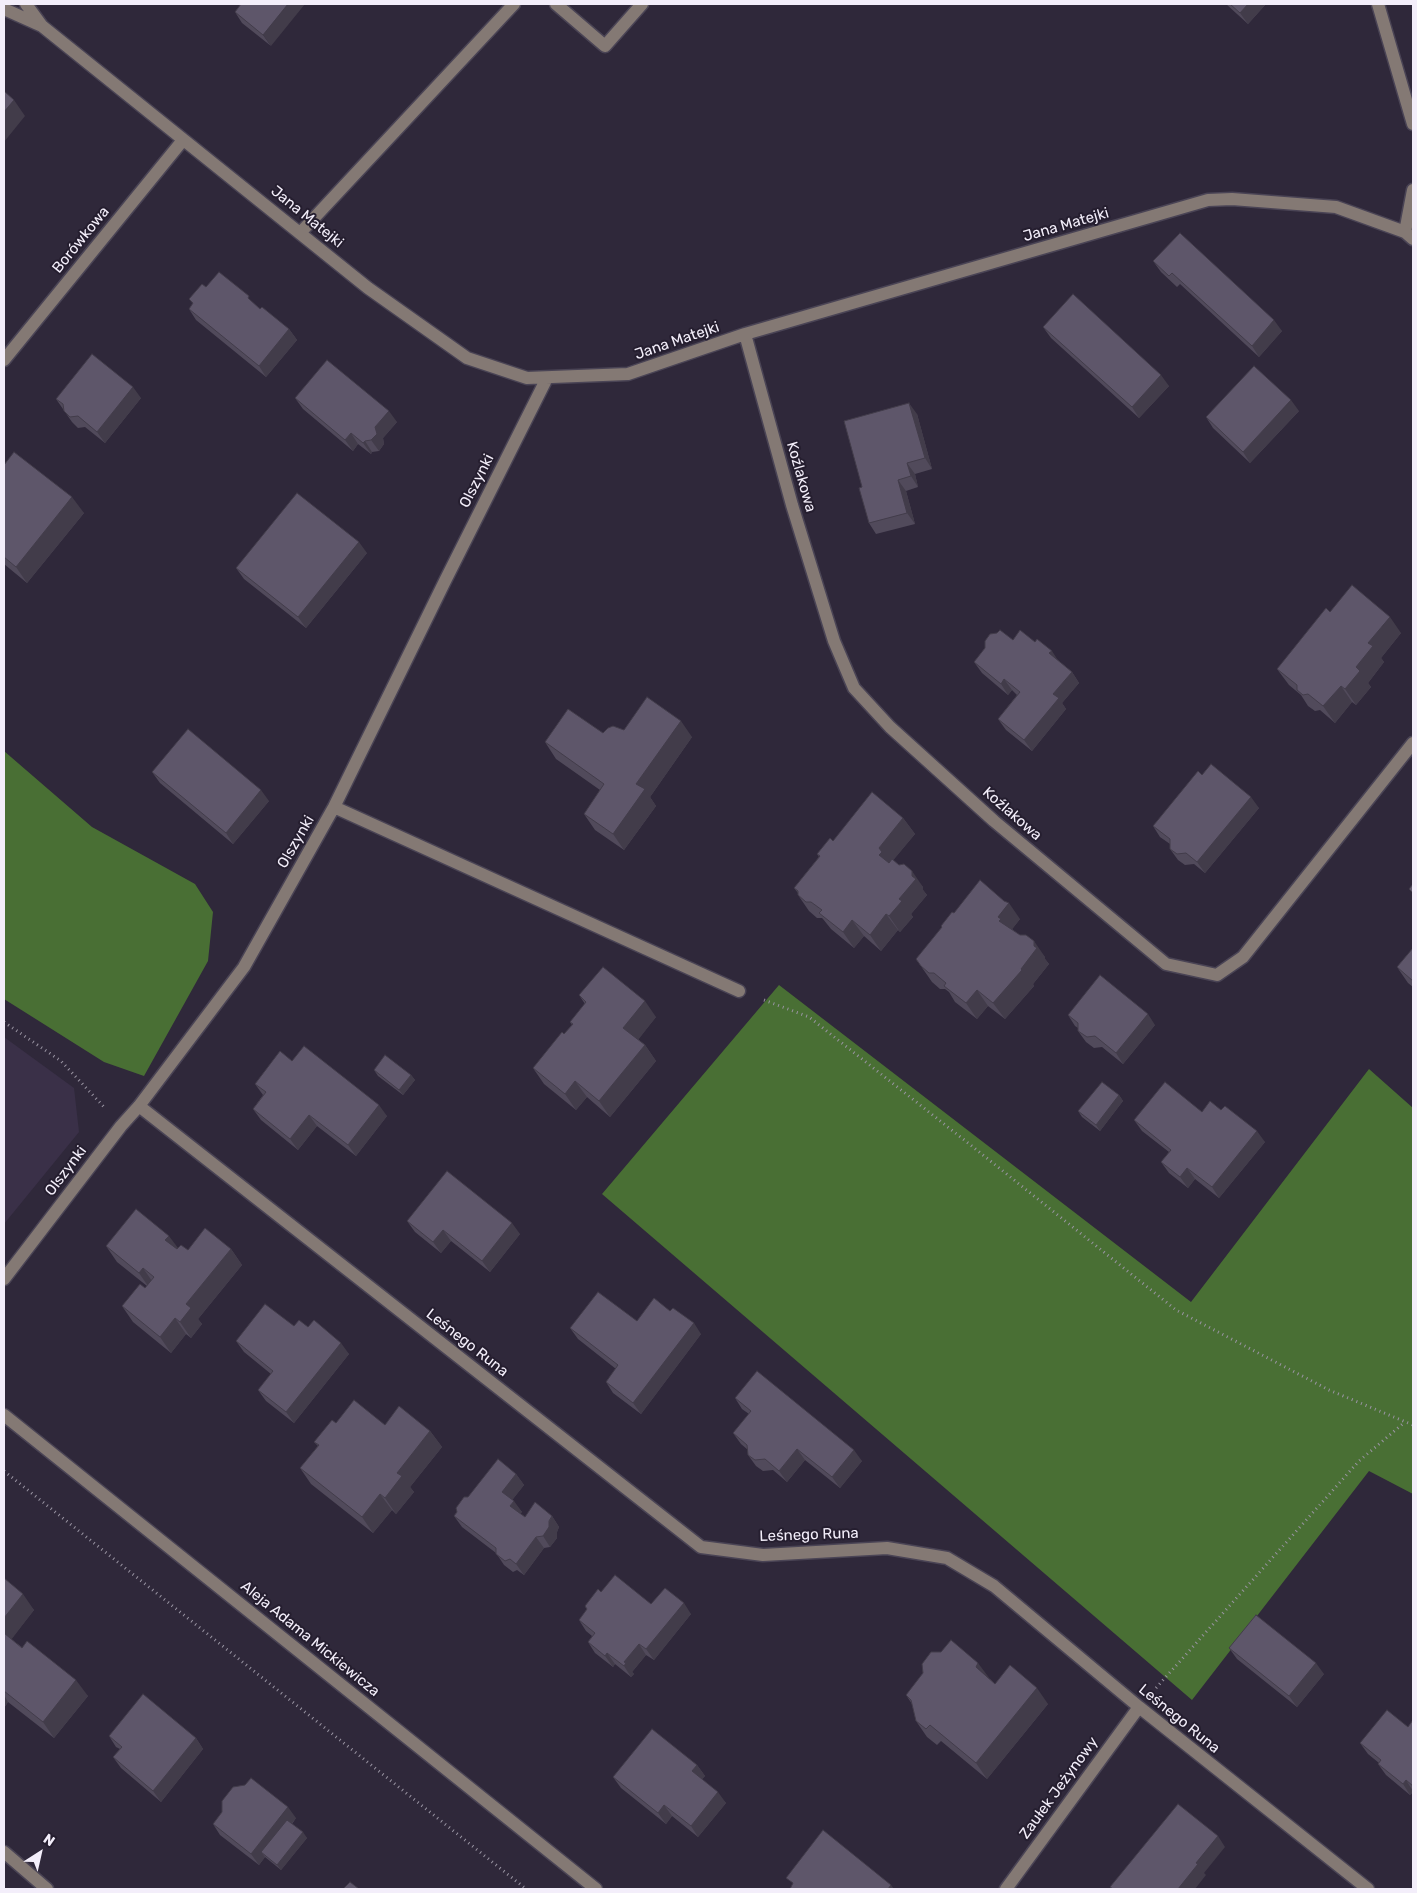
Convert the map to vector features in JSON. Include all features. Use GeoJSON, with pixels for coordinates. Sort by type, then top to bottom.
{"type":"FeatureCollection","features":[{"type":"Feature","properties":{"kind":"street","name":"Jana Matejki"},"geometry":{"type":"LineString","coordinates":[[26,4],[42,26],[368,288],[467,358],[527,378],[628,374],[745,334],[1208,200],[1232,199],[1336,206],[1409,236]]}},
{"type":"Feature","properties":{"kind":"street"},"geometry":{"type":"LineString","coordinates":[[300,232],[514,4]]}},
{"type":"Feature","properties":{"kind":"street"},"geometry":{"type":"LineString","coordinates":[[556,4],[605,46],[642,4]]}},
{"type":"Feature","properties":{"kind":"street"},"geometry":{"type":"LineString","coordinates":[[1378,4],[1413,124]]}},
{"type":"Feature","properties":{"kind":"street","name":"Jana Matejki"},"geometry":{"type":"LineString","coordinates":[[4,10],[42,26]]}},
{"type":"Feature","properties":{"kind":"street","name":"Borówkowa"},"geometry":{"type":"LineString","coordinates":[[4,360],[183,140]]}},
{"type":"Feature","properties":{"kind":"street"},"geometry":{"type":"LineString","coordinates":[[1409,236],[1413,190]]}},
{"type":"Feature","properties":{"kind":"street","name":"Koźlakowa"},"geometry":{"type":"LineString","coordinates":[[745,334],[795,514],[834,641],[853,686],[890,727],[994,821],[1166,964],[1218,975],[1243,957],[1413,743]]}},
{"type":"Feature","properties":{"kind":"street","name":"Olszynki"},"geometry":{"type":"LineString","coordinates":[[4,1279],[139,1106],[244,967],[334,807],[444,581],[547,378]]}},
{"type":"Feature","properties":{"kind":"street"},"geometry":{"type":"LineString","coordinates":[[334,807],[739,991]]}},
{"type":"Feature","properties":{"kind":"street","name":"Leśnego Runa"},"geometry":{"type":"LineString","coordinates":[[139,1106],[701,1547],[763,1555],[887,1548],[947,1558],[994,1586],[1139,1707],[1368,1889]]}},
{"type":"Feature","properties":{"kind":"street","name":"Aleja Adama Mickiewicza"},"geometry":{"type":"LineString","coordinates":[[4,1415],[596,1889]]}},
{"type":"Feature","properties":{"kind":"street","name":"Zaułek Jeżynowy"},"geometry":{"type":"LineString","coordinates":[[1006,1889],[1139,1707]]}},
{"type":"Feature","properties":{"kind":"street"},"geometry":{"type":"LineString","coordinates":[[4,1852],[47,1889]]}},
{"type":"Feature","properties":{"kind":"path"},"geometry":{"type":"LineString","coordinates":[[739,991],[809,1017],[1176,1310],[1329,1390],[1413,1425]]}},
{"type":"Feature","properties":{"kind":"path"},"geometry":{"type":"LineString","coordinates":[[4,1022],[61,1061],[122,1126]]}},
{"type":"Feature","properties":{"kind":"path"},"geometry":{"type":"LineString","coordinates":[[1139,1707],[1359,1461],[1405,1422]]}},
{"type":"Feature","properties":{"kind":"path"},"geometry":{"type":"LineString","coordinates":[[4,1471],[526,1889]]}},
{"type":"Feature","properties":{"kind":"shaded area"},"geometry":{"type":"Polygon","coordinates":[[[4,1037],[74,1088],[79,1132],[4,1224],[4,1037]]]}},
{"type":"Feature","properties":{"kind":"green space"},"geometry":{"type":"Polygon","coordinates":[[[4,751],[92,827],[195,884],[213,912],[208,961],[144,1076],[104,1062],[4,999],[4,751]]]}},
{"type":"Feature","properties":{"kind":"green space"},"geometry":{"type":"Polygon","coordinates":[[[779,985],[1191,1302],[1369,1069],[1413,1108],[1413,1494],[1369,1471],[1192,1700],[602,1194],[779,985]]]}},
{"type":"Feature","properties":{"kind":"building"},"geometry":{"type":"Polygon","coordinates":[[[241,4],[288,4],[263,35],[235,12],[241,4]]]}},
{"type":"Feature","properties":{"kind":"building"},"geometry":{"type":"Polygon","coordinates":[[[1230,4],[1248,4],[1240,13],[1230,4]]]}},
{"type":"Feature","properties":{"kind":"building"},"geometry":{"type":"Polygon","coordinates":[[[4,91],[14,100],[4,112],[4,91]]]}},
{"type":"Feature","properties":{"kind":"building"},"geometry":{"type":"Polygon","coordinates":[[[1180,233],[1274,320],[1252,346],[1172,273],[1169,276],[1153,261],[1180,233]]]}},
{"type":"Feature","properties":{"kind":"building"},"geometry":{"type":"Polygon","coordinates":[[[219,272],[249,296],[248,298],[260,309],[262,307],[289,329],[259,366],[189,309],[193,303],[189,299],[202,284],[206,287],[219,272]]]}},
{"type":"Feature","properties":{"kind":"building"},"geometry":{"type":"Polygon","coordinates":[[[1073,294],[1161,375],[1132,407],[1043,327],[1073,294]]]}},
{"type":"Feature","properties":{"kind":"building"},"geometry":{"type":"Polygon","coordinates":[[[92,354],[133,387],[97,432],[78,416],[70,417],[64,411],[63,404],[56,399],[92,354]]]}},
{"type":"Feature","properties":{"kind":"building"},"geometry":{"type":"Polygon","coordinates":[[[327,360],[389,411],[375,427],[377,434],[371,440],[363,443],[351,433],[345,440],[295,398],[327,360]]]}},
{"type":"Feature","properties":{"kind":"building"},"geometry":{"type":"Polygon","coordinates":[[[1254,366],[1291,400],[1243,452],[1206,417],[1254,366]]]}},
{"type":"Feature","properties":{"kind":"building"},"geometry":{"type":"Polygon","coordinates":[[[909,403],[925,458],[907,463],[911,476],[898,480],[907,513],[869,523],[859,488],[862,487],[844,421],[909,403]]]}},
{"type":"Feature","properties":{"kind":"building"},"geometry":{"type":"Polygon","coordinates":[[[14,452],[72,497],[16,567],[4,557],[4,465],[14,452]]]}},
{"type":"Feature","properties":{"kind":"building"},"geometry":{"type":"Polygon","coordinates":[[[297,493],[359,542],[298,617],[236,568],[297,493]]]}},
{"type":"Feature","properties":{"kind":"building"},"geometry":{"type":"Polygon","coordinates":[[[1352,585],[1390,617],[1368,643],[1373,646],[1356,667],[1360,671],[1345,689],[1341,686],[1323,706],[1308,694],[1303,695],[1297,690],[1297,685],[1277,669],[1326,608],[1330,612],[1352,585]]]}},
{"type":"Feature","properties":{"kind":"building"},"geometry":{"type":"Polygon","coordinates":[[[1000,630],[1013,640],[1020,630],[1035,642],[1037,639],[1052,651],[1049,653],[1072,672],[1053,694],[1059,698],[1024,740],[998,719],[1020,692],[1004,679],[1001,684],[974,662],[985,648],[985,641],[990,634],[997,633],[1000,630]]]}},
{"type":"Feature","properties":{"kind":"building"},"geometry":{"type":"Polygon","coordinates":[[[647,697],[681,721],[636,784],[645,789],[613,834],[584,814],[604,784],[545,742],[568,709],[603,733],[613,726],[624,730],[647,697]]]}},
{"type":"Feature","properties":{"kind":"building"},"geometry":{"type":"Polygon","coordinates":[[[188,729],[261,790],[226,833],[152,772],[188,729]]]}},
{"type":"Feature","properties":{"kind":"building"},"geometry":{"type":"Polygon","coordinates":[[[1211,764],[1251,797],[1197,862],[1186,853],[1177,854],[1170,849],[1170,839],[1153,826],[1198,771],[1202,775],[1211,764]]]}},
{"type":"Feature","properties":{"kind":"building"},"geometry":{"type":"Polygon","coordinates":[[[872,792],[903,818],[879,848],[882,852],[879,855],[889,863],[892,859],[899,865],[904,864],[912,871],[912,876],[916,879],[899,899],[902,901],[889,916],[886,914],[870,935],[852,920],[843,932],[819,913],[822,910],[811,902],[806,902],[798,895],[798,891],[794,888],[820,856],[817,854],[830,838],[833,841],[872,792]]]}},
{"type":"Feature","properties":{"kind":"building"},"geometry":{"type":"Polygon","coordinates":[[[980,880],[1004,901],[1009,903],[998,917],[1001,919],[999,921],[1020,935],[1026,935],[1034,941],[1034,946],[1037,948],[1022,970],[993,1003],[977,990],[966,1003],[944,986],[946,983],[934,973],[929,973],[921,966],[916,959],[952,912],[954,913],[980,880]]]}},
{"type":"Feature","properties":{"kind":"building"},"geometry":{"type":"Polygon","coordinates":[[[1413,884],[1413,893],[1409,889],[1413,884]]]}},
{"type":"Feature","properties":{"kind":"building"},"geometry":{"type":"Polygon","coordinates":[[[1413,948],[1413,981],[1397,967],[1413,948]]]}},
{"type":"Feature","properties":{"kind":"building"},"geometry":{"type":"Polygon","coordinates":[[[603,967],[645,1001],[623,1028],[645,1045],[599,1101],[575,1081],[565,1094],[533,1068],[562,1032],[564,1034],[573,1024],[570,1022],[586,1002],[579,995],[603,967]]]}},
{"type":"Feature","properties":{"kind":"building"},"geometry":{"type":"Polygon","coordinates":[[[1100,975],[1148,1014],[1116,1053],[1095,1036],[1087,1037],[1078,1031],[1078,1023],[1068,1015],[1100,975]]]}},
{"type":"Feature","properties":{"kind":"building"},"geometry":{"type":"Polygon","coordinates":[[[304,1046],[379,1105],[348,1145],[309,1115],[290,1139],[253,1109],[266,1092],[255,1084],[280,1051],[292,1061],[304,1046]]]}},
{"type":"Feature","properties":{"kind":"building"},"geometry":{"type":"Polygon","coordinates":[[[385,1055],[411,1075],[399,1090],[374,1070],[385,1055]]]}},
{"type":"Feature","properties":{"kind":"building"},"geometry":{"type":"Polygon","coordinates":[[[1102,1082],[1119,1095],[1096,1125],[1078,1111],[1102,1082]]]}},
{"type":"Feature","properties":{"kind":"building"},"geometry":{"type":"Polygon","coordinates":[[[1165,1082],[1202,1112],[1210,1101],[1221,1110],[1225,1106],[1257,1131],[1212,1187],[1187,1168],[1180,1177],[1161,1162],[1171,1150],[1134,1120],[1165,1082]]]}},
{"type":"Feature","properties":{"kind":"building"},"geometry":{"type":"Polygon","coordinates":[[[447,1171],[512,1223],[482,1261],[443,1230],[433,1242],[407,1221],[447,1171]]]}},
{"type":"Feature","properties":{"kind":"building"},"geometry":{"type":"Polygon","coordinates":[[[136,1209],[169,1236],[165,1240],[177,1249],[181,1245],[188,1250],[205,1228],[231,1249],[186,1304],[191,1308],[180,1322],[175,1318],[160,1337],[122,1306],[140,1284],[145,1288],[154,1277],[143,1268],[139,1273],[106,1246],[136,1209]]]}},
{"type":"Feature","properties":{"kind":"building"},"geometry":{"type":"Polygon","coordinates":[[[598,1292],[637,1321],[654,1298],[670,1311],[673,1308],[694,1323],[633,1403],[606,1382],[618,1365],[570,1328],[598,1292]]]}},
{"type":"Feature","properties":{"kind":"building"},"geometry":{"type":"Polygon","coordinates":[[[265,1304],[294,1326],[299,1320],[308,1327],[314,1320],[341,1343],[286,1412],[258,1390],[273,1371],[236,1341],[265,1304]]]}},
{"type":"Feature","properties":{"kind":"building"},"geometry":{"type":"Polygon","coordinates":[[[757,1371],[854,1450],[832,1477],[797,1449],[779,1471],[765,1459],[755,1460],[748,1455],[747,1445],[733,1433],[751,1411],[735,1398],[757,1371]]]}},
{"type":"Feature","properties":{"kind":"building"},"geometry":{"type":"Polygon","coordinates":[[[354,1400],[385,1425],[399,1406],[430,1431],[397,1473],[402,1476],[385,1498],[380,1494],[362,1517],[300,1468],[319,1445],[314,1442],[332,1420],[336,1423],[354,1400]]]}},
{"type":"Feature","properties":{"kind":"building"},"geometry":{"type":"Polygon","coordinates":[[[498,1459],[516,1474],[502,1492],[514,1501],[510,1506],[525,1517],[535,1502],[552,1516],[549,1521],[549,1527],[543,1536],[536,1537],[516,1564],[510,1559],[505,1561],[496,1554],[496,1548],[454,1516],[457,1512],[456,1508],[464,1497],[468,1497],[498,1459]]]}},
{"type":"Feature","properties":{"kind":"building"},"geometry":{"type":"Polygon","coordinates":[[[615,1575],[651,1604],[665,1588],[684,1603],[646,1649],[639,1644],[624,1662],[626,1663],[624,1666],[607,1653],[605,1656],[588,1642],[595,1633],[579,1620],[587,1609],[585,1606],[598,1589],[601,1592],[615,1575]]]}},
{"type":"Feature","properties":{"kind":"building"},"geometry":{"type":"Polygon","coordinates":[[[4,1578],[23,1594],[4,1618],[4,1578]]]}},
{"type":"Feature","properties":{"kind":"building"},"geometry":{"type":"Polygon","coordinates":[[[1256,1615],[1316,1663],[1289,1696],[1229,1648],[1256,1615]]]}},
{"type":"Feature","properties":{"kind":"building"},"geometry":{"type":"Polygon","coordinates":[[[4,1633],[22,1648],[27,1641],[76,1680],[43,1722],[4,1691],[4,1633]]]}},
{"type":"Feature","properties":{"kind":"building"},"geometry":{"type":"Polygon","coordinates":[[[951,1640],[978,1663],[976,1667],[995,1684],[1010,1665],[1037,1688],[976,1763],[930,1725],[926,1729],[916,1721],[911,1700],[906,1695],[923,1673],[922,1664],[931,1652],[941,1652],[951,1640]]]}},
{"type":"Feature","properties":{"kind":"building"},"geometry":{"type":"Polygon","coordinates":[[[143,1694],[196,1738],[153,1791],[113,1757],[122,1747],[109,1736],[143,1694]]]}},
{"type":"Feature","properties":{"kind":"building"},"geometry":{"type":"Polygon","coordinates":[[[1387,1710],[1408,1727],[1413,1720],[1413,1786],[1406,1780],[1403,1784],[1378,1764],[1381,1760],[1360,1743],[1387,1710]]]}},
{"type":"Feature","properties":{"kind":"building"},"geometry":{"type":"Polygon","coordinates":[[[652,1729],[697,1765],[692,1771],[718,1792],[691,1826],[664,1805],[658,1813],[613,1777],[652,1729]]]}},
{"type":"Feature","properties":{"kind":"building"},"geometry":{"type":"Polygon","coordinates":[[[251,1778],[288,1807],[251,1854],[213,1824],[222,1812],[222,1801],[233,1787],[245,1785],[251,1778]]]}},
{"type":"Feature","properties":{"kind":"building"},"geometry":{"type":"Polygon","coordinates":[[[1178,1804],[1218,1836],[1178,1889],[1113,1889],[1110,1887],[1178,1804]]]}},
{"type":"Feature","properties":{"kind":"building"},"geometry":{"type":"Polygon","coordinates":[[[287,1820],[303,1832],[277,1865],[261,1852],[287,1820]]]}},
{"type":"Feature","properties":{"kind":"building"},"geometry":{"type":"Polygon","coordinates":[[[823,1830],[891,1885],[888,1889],[790,1889],[793,1883],[786,1878],[823,1830]]]}},
{"type":"Feature","properties":{"kind":"building"},"geometry":{"type":"Polygon","coordinates":[[[350,1882],[359,1889],[343,1889],[350,1882]]]}}]}
